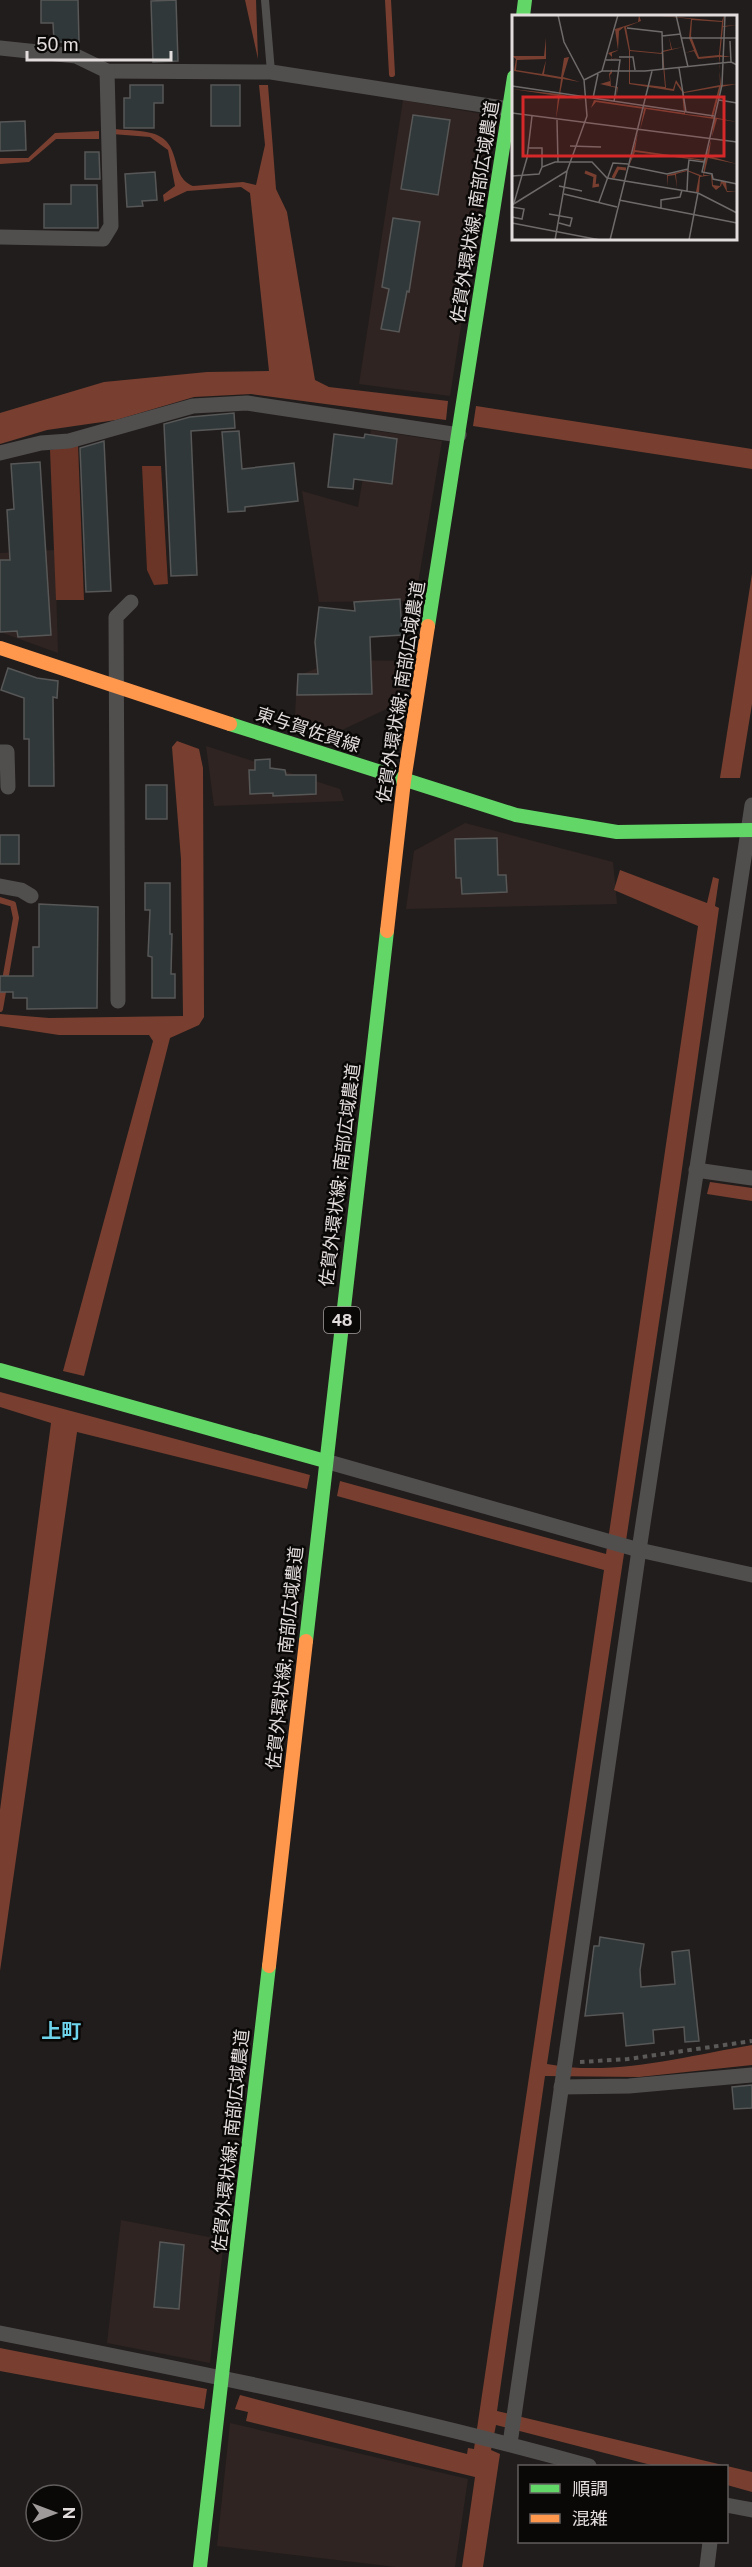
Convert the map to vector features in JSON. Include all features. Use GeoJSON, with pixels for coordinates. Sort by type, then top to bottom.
{"type":"FeatureCollection","features":[{"type":"Feature","properties":{"kind":"main road"},"geometry":{"type":"LineString","coordinates":[[523,15],[525,0]]}},
{"type":"Feature","properties":{"kind":"main road","name":"佐賀外環状線; 南部広域農道"},"geometry":{"type":"LineString","coordinates":[[200,2567],[404,782],[512,83]]}},
{"type":"Feature","properties":{"kind":"main road","name":"東与賀佐賀線"},"geometry":{"type":"LineString","coordinates":[[0,648],[404,782],[516,815],[617,832],[750,830]]}},
{"type":"Feature","properties":{"kind":"main road"},"geometry":{"type":"LineString","coordinates":[[0,1370],[325,1461]]}},
{"type":"Feature","properties":{"kind":"street"},"geometry":{"type":"LineString","coordinates":[[0,48],[76,56],[107,71],[271,72],[508,109]]}},
{"type":"Feature","properties":{"kind":"street"},"geometry":{"type":"LineString","coordinates":[[0,237],[103,238],[111,226],[107,71]]}},
{"type":"Feature","properties":{"kind":"street"},"geometry":{"type":"LineString","coordinates":[[0,453],[41,443],[69,441],[194,406],[247,403],[459,435]]}},
{"type":"Feature","properties":{"kind":"street"},"geometry":{"type":"LineString","coordinates":[[118,1001],[117,617],[132,602]]}},
{"type":"Feature","properties":{"kind":"street"},"geometry":{"type":"LineString","coordinates":[[0,752],[7,752],[8,787]]}},
{"type":"Feature","properties":{"kind":"street"},"geometry":{"type":"LineString","coordinates":[[504,2439],[514,2408],[565,2063],[634,1549],[696,1170],[745,891],[752,805]]}},
{"type":"Feature","properties":{"kind":"street"},"geometry":{"type":"LineString","coordinates":[[0,886],[21,890],[31,896]]}},
{"type":"Feature","properties":{"kind":"street"},"geometry":{"type":"LineString","coordinates":[[696,1170],[752,1178]]}},
{"type":"Feature","properties":{"kind":"street"},"geometry":{"type":"LineString","coordinates":[[325,1461],[634,1549],[752,1575]]}},
{"type":"Feature","properties":{"kind":"street"},"geometry":{"type":"LineString","coordinates":[[561,2086],[629,2086],[752,2075]]}},
{"type":"Feature","properties":{"kind":"street"},"geometry":{"type":"LineString","coordinates":[[0,2333],[222,2377],[474,2436],[504,2439],[586,2465]]}},
{"type":"Feature","properties":{"kind":"street"},"geometry":{"type":"LineString","coordinates":[[728,2505],[752,2510]]}},
{"type":"Feature","properties":{"kind":"street"},"geometry":{"type":"LineString","coordinates":[[707,2567],[710,2543]]}},
{"type":"Feature","properties":{"kind":"lane"},"geometry":{"type":"LineString","coordinates":[[265,0],[271,72]]}},
{"type":"Feature","properties":{"kind":"path"},"geometry":{"type":"LineString","coordinates":[[565,2063],[628,2059],[752,2041]]}},
{"type":"Feature","properties":{"kind":"shaded area"},"geometry":{"type":"Polygon","coordinates":[[[245,0],[256,0],[258,59],[245,0]]]}},
{"type":"Feature","properties":{"kind":"shaded area"},"geometry":{"type":"Polygon","coordinates":[[[259,85],[268,85],[276,189],[287,212],[315,380],[329,387],[448,401],[446,420],[251,394],[194,397],[116,420],[47,430],[0,444],[0,413],[104,382],[207,372],[269,371],[250,193],[241,187],[187,191],[164,202],[163,195],[175,186],[168,150],[150,137],[112,134],[112,129],[146,132],[161,137],[168,143],[181,175],[193,186],[243,182],[256,185],[265,145],[259,85]]]}},
{"type":"Feature","properties":{"kind":"shaded area"},"geometry":{"type":"Polygon","coordinates":[[[403,100],[494,116],[450,396],[359,384],[403,100]]]}},
{"type":"Feature","properties":{"kind":"shaded area"},"geometry":{"type":"Polygon","coordinates":[[[99,131],[99,139],[56,139],[29,162],[0,164],[0,158],[28,158],[55,133],[99,131]]]}},
{"type":"Feature","properties":{"kind":"shaded area"},"geometry":{"type":"Polygon","coordinates":[[[476,406],[752,449],[752,469],[473,426],[476,406]]]}},
{"type":"Feature","properties":{"kind":"shaded area"},"geometry":{"type":"Polygon","coordinates":[[[371,430],[442,441],[415,601],[319,602],[302,491],[358,507],[371,430]]]}},
{"type":"Feature","properties":{"kind":"shaded area"},"geometry":{"type":"Polygon","coordinates":[[[78,444],[84,600],[56,600],[50,450],[78,444]]]}},
{"type":"Feature","properties":{"kind":"shaded area"},"geometry":{"type":"Polygon","coordinates":[[[142,466],[161,466],[168,584],[154,585],[147,570],[142,466]]]}},
{"type":"Feature","properties":{"kind":"shaded area"},"geometry":{"type":"Polygon","coordinates":[[[55,550],[58,653],[0,632],[0,553],[55,550]]]}},
{"type":"Feature","properties":{"kind":"shaded area"},"geometry":{"type":"Polygon","coordinates":[[[752,574],[752,704],[740,778],[720,778],[752,574]]]}},
{"type":"Feature","properties":{"kind":"shaded area"},"geometry":{"type":"Polygon","coordinates":[[[338,660],[408,661],[397,704],[340,731],[295,717],[297,676],[338,660]]]}},
{"type":"Feature","properties":{"kind":"shaded area"},"geometry":{"type":"Polygon","coordinates":[[[177,741],[199,749],[203,768],[204,1017],[199,1025],[170,1038],[84,1376],[63,1371],[153,1041],[149,1035],[59,1035],[0,1026],[0,1014],[49,1018],[183,1016],[181,859],[172,747],[177,741]]]}},
{"type":"Feature","properties":{"kind":"shaded area"},"geometry":{"type":"Polygon","coordinates":[[[206,746],[340,789],[344,801],[214,806],[206,746]]]}},
{"type":"Feature","properties":{"kind":"shaded area"},"geometry":{"type":"Polygon","coordinates":[[[465,823],[613,862],[617,904],[406,909],[414,851],[465,823]]]}},
{"type":"Feature","properties":{"kind":"shaded area"},"geometry":{"type":"Polygon","coordinates":[[[620,870],[707,903],[713,877],[719,879],[715,906],[719,908],[680,1183],[547,2064],[572,2067],[623,2067],[752,2045],[752,2065],[639,2077],[545,2076],[497,2411],[723,2465],[651,2465],[496,2425],[491,2450],[500,2454],[483,2567],[462,2567],[475,2477],[246,2421],[248,2412],[235,2409],[240,2395],[467,2454],[468,2448],[474,2449],[604,1570],[337,1496],[340,1481],[606,1554],[698,926],[614,890],[620,870]]]}},
{"type":"Feature","properties":{"kind":"shaded area"},"geometry":{"type":"Polygon","coordinates":[[[710,1182],[752,1188],[752,1201],[707,1194],[710,1182]]]}},
{"type":"Feature","properties":{"kind":"shaded area"},"geometry":{"type":"Polygon","coordinates":[[[0,1392],[310,1475],[307,1489],[77,1432],[0,1971],[0,1810],[51,1423],[0,1407],[0,1392]]]}},
{"type":"Feature","properties":{"kind":"shaded area"},"geometry":{"type":"Polygon","coordinates":[[[121,2220],[224,2240],[210,2363],[107,2343],[121,2220]]]}},
{"type":"Feature","properties":{"kind":"shaded area"},"geometry":{"type":"Polygon","coordinates":[[[0,2348],[207,2389],[204,2409],[0,2371],[0,2348]]]}},
{"type":"Feature","properties":{"kind":"shaded area"},"geometry":{"type":"Polygon","coordinates":[[[230,2423],[468,2479],[455,2567],[396,2567],[217,2546],[230,2423]]]}},
{"type":"Feature","properties":{"kind":"shaded area"},"geometry":{"type":"Polygon","coordinates":[[[728,2466],[752,2472],[752,2492],[728,2485],[728,2466]]]}},
{"type":"Feature","properties":{"kind":"building"},"geometry":{"type":"Polygon","coordinates":[[[41,0],[78,0],[79,42],[54,42],[53,23],[41,23],[41,0]]]}},
{"type":"Feature","properties":{"kind":"building"},"geometry":{"type":"Polygon","coordinates":[[[176,0],[178,61],[153,62],[151,1],[176,0]]]}},
{"type":"Feature","properties":{"kind":"building"},"geometry":{"type":"Polygon","coordinates":[[[130,85],[163,85],[163,103],[154,103],[154,128],[124,128],[124,98],[130,98],[130,85]]]}},
{"type":"Feature","properties":{"kind":"building"},"geometry":{"type":"Polygon","coordinates":[[[211,85],[240,85],[240,126],[211,126],[211,85]]]}},
{"type":"Feature","properties":{"kind":"building"},"geometry":{"type":"Polygon","coordinates":[[[413,115],[450,120],[438,195],[401,189],[413,115]]]}},
{"type":"Feature","properties":{"kind":"building"},"geometry":{"type":"Polygon","coordinates":[[[25,121],[26,150],[0,151],[0,122],[25,121]]]}},
{"type":"Feature","properties":{"kind":"building"},"geometry":{"type":"Polygon","coordinates":[[[85,152],[99,152],[100,179],[85,179],[85,152]]]}},
{"type":"Feature","properties":{"kind":"building"},"geometry":{"type":"Polygon","coordinates":[[[155,172],[157,200],[142,201],[143,206],[127,207],[125,174],[155,172]]]}},
{"type":"Feature","properties":{"kind":"building"},"geometry":{"type":"Polygon","coordinates":[[[71,185],[97,185],[98,228],[44,228],[44,204],[71,204],[71,185]]]}},
{"type":"Feature","properties":{"kind":"building"},"geometry":{"type":"Polygon","coordinates":[[[393,218],[420,222],[409,292],[407,291],[399,332],[381,329],[389,289],[382,287],[393,218]]]}},
{"type":"Feature","properties":{"kind":"building"},"geometry":{"type":"Polygon","coordinates":[[[234,413],[235,428],[191,431],[197,575],[171,576],[164,424],[190,417],[234,413]]]}},
{"type":"Feature","properties":{"kind":"building"},"geometry":{"type":"Polygon","coordinates":[[[239,431],[242,469],[294,463],[298,501],[245,507],[245,511],[228,512],[222,432],[239,431]]]}},
{"type":"Feature","properties":{"kind":"building"},"geometry":{"type":"Polygon","coordinates":[[[334,434],[364,438],[365,434],[397,439],[392,484],[354,479],[353,489],[328,487],[334,434]]]}},
{"type":"Feature","properties":{"kind":"building"},"geometry":{"type":"Polygon","coordinates":[[[104,441],[111,591],[86,592],[80,448],[104,441]]]}},
{"type":"Feature","properties":{"kind":"building"},"geometry":{"type":"Polygon","coordinates":[[[40,462],[51,635],[18,637],[17,631],[0,632],[0,560],[10,560],[7,510],[14,509],[11,464],[40,462]]]}},
{"type":"Feature","properties":{"kind":"building"},"geometry":{"type":"Polygon","coordinates":[[[400,599],[402,635],[370,637],[372,694],[297,695],[298,674],[318,674],[315,642],[319,607],[355,611],[354,602],[400,599]]]}},
{"type":"Feature","properties":{"kind":"building"},"geometry":{"type":"Polygon","coordinates":[[[8,668],[37,678],[58,681],[57,698],[53,697],[54,786],[29,786],[29,739],[24,739],[24,698],[1,690],[8,668]]]}},
{"type":"Feature","properties":{"kind":"building"},"geometry":{"type":"Polygon","coordinates":[[[270,759],[270,768],[285,770],[286,775],[316,775],[316,794],[273,796],[273,793],[250,794],[249,770],[255,770],[255,760],[270,759]]]}},
{"type":"Feature","properties":{"kind":"building"},"geometry":{"type":"Polygon","coordinates":[[[146,785],[167,785],[167,819],[146,819],[146,785]]]}},
{"type":"Feature","properties":{"kind":"building"},"geometry":{"type":"Polygon","coordinates":[[[0,835],[19,835],[19,864],[0,864],[0,835]]]}},
{"type":"Feature","properties":{"kind":"building"},"geometry":{"type":"Polygon","coordinates":[[[497,838],[498,875],[506,875],[507,892],[462,894],[461,878],[456,878],[455,839],[497,838]]]}},
{"type":"Feature","properties":{"kind":"building"},"geometry":{"type":"Polygon","coordinates":[[[145,883],[170,883],[171,974],[175,974],[175,998],[152,998],[152,957],[148,956],[150,910],[145,910],[145,883]]]}},
{"type":"Feature","properties":{"kind":"building"},"geometry":{"type":"Polygon","coordinates":[[[39,904],[98,907],[97,1008],[27,1009],[27,998],[13,998],[13,992],[0,992],[0,976],[33,976],[33,947],[39,947],[39,904]]]}},
{"type":"Feature","properties":{"kind":"building"},"geometry":{"type":"Polygon","coordinates":[[[600,1937],[644,1944],[640,1970],[641,1987],[675,1984],[672,1952],[689,1950],[699,2041],[685,2042],[684,2027],[653,2030],[654,2043],[626,2046],[623,2013],[585,2016],[594,1946],[599,1946],[600,1937]]]}},
{"type":"Feature","properties":{"kind":"building"},"geometry":{"type":"Polygon","coordinates":[[[752,2085],[752,2108],[734,2109],[732,2087],[752,2085]]]}},
{"type":"Feature","properties":{"kind":"building"},"geometry":{"type":"Polygon","coordinates":[[[160,2242],[184,2245],[179,2309],[154,2307],[160,2242]]]}},
{"type":"Feature","properties":{"kind":"waterway"},"geometry":{"type":"LineString","coordinates":[[388,0],[392,74]]}},
{"type":"Feature","properties":{"kind":"waterway"},"geometry":{"type":"LineString","coordinates":[[0,900],[13,904],[16,918],[0,1009]]}},
{"type":"Feature","properties":{"kind":"traffic: fast"},"geometry":{"type":"LineString","coordinates":[[523,15],[525,0]]}},
{"type":"Feature","properties":{"kind":"traffic: fast"},"geometry":{"type":"LineString","coordinates":[[428,626],[512,90]]}},
{"type":"Feature","properties":{"kind":"traffic: fast"},"geometry":{"type":"LineString","coordinates":[[230,724],[516,815],[617,832],[752,830]]}},
{"type":"Feature","properties":{"kind":"traffic: fast"},"geometry":{"type":"LineString","coordinates":[[306,1641],[387,931]]}},
{"type":"Feature","properties":{"kind":"traffic: fast"},"geometry":{"type":"LineString","coordinates":[[0,1370],[325,1461]]}},
{"type":"Feature","properties":{"kind":"traffic: fast"},"geometry":{"type":"LineString","coordinates":[[200,2567],[269,1966]]}},
{"type":"Feature","properties":{"kind":"traffic: slow"},"geometry":{"type":"LineString","coordinates":[[387,931],[404,781],[428,626]]}},
{"type":"Feature","properties":{"kind":"traffic: slow"},"geometry":{"type":"LineString","coordinates":[[0,648],[230,724]]}},
{"type":"Feature","properties":{"kind":"traffic: slow"},"geometry":{"type":"LineString","coordinates":[[269,1966],[306,1641]]}},
{"type":"Feature","properties":{"kind":"district","name":"上町"},"geometry":{"type":"Point","coordinates":[61,2031]}}]}
